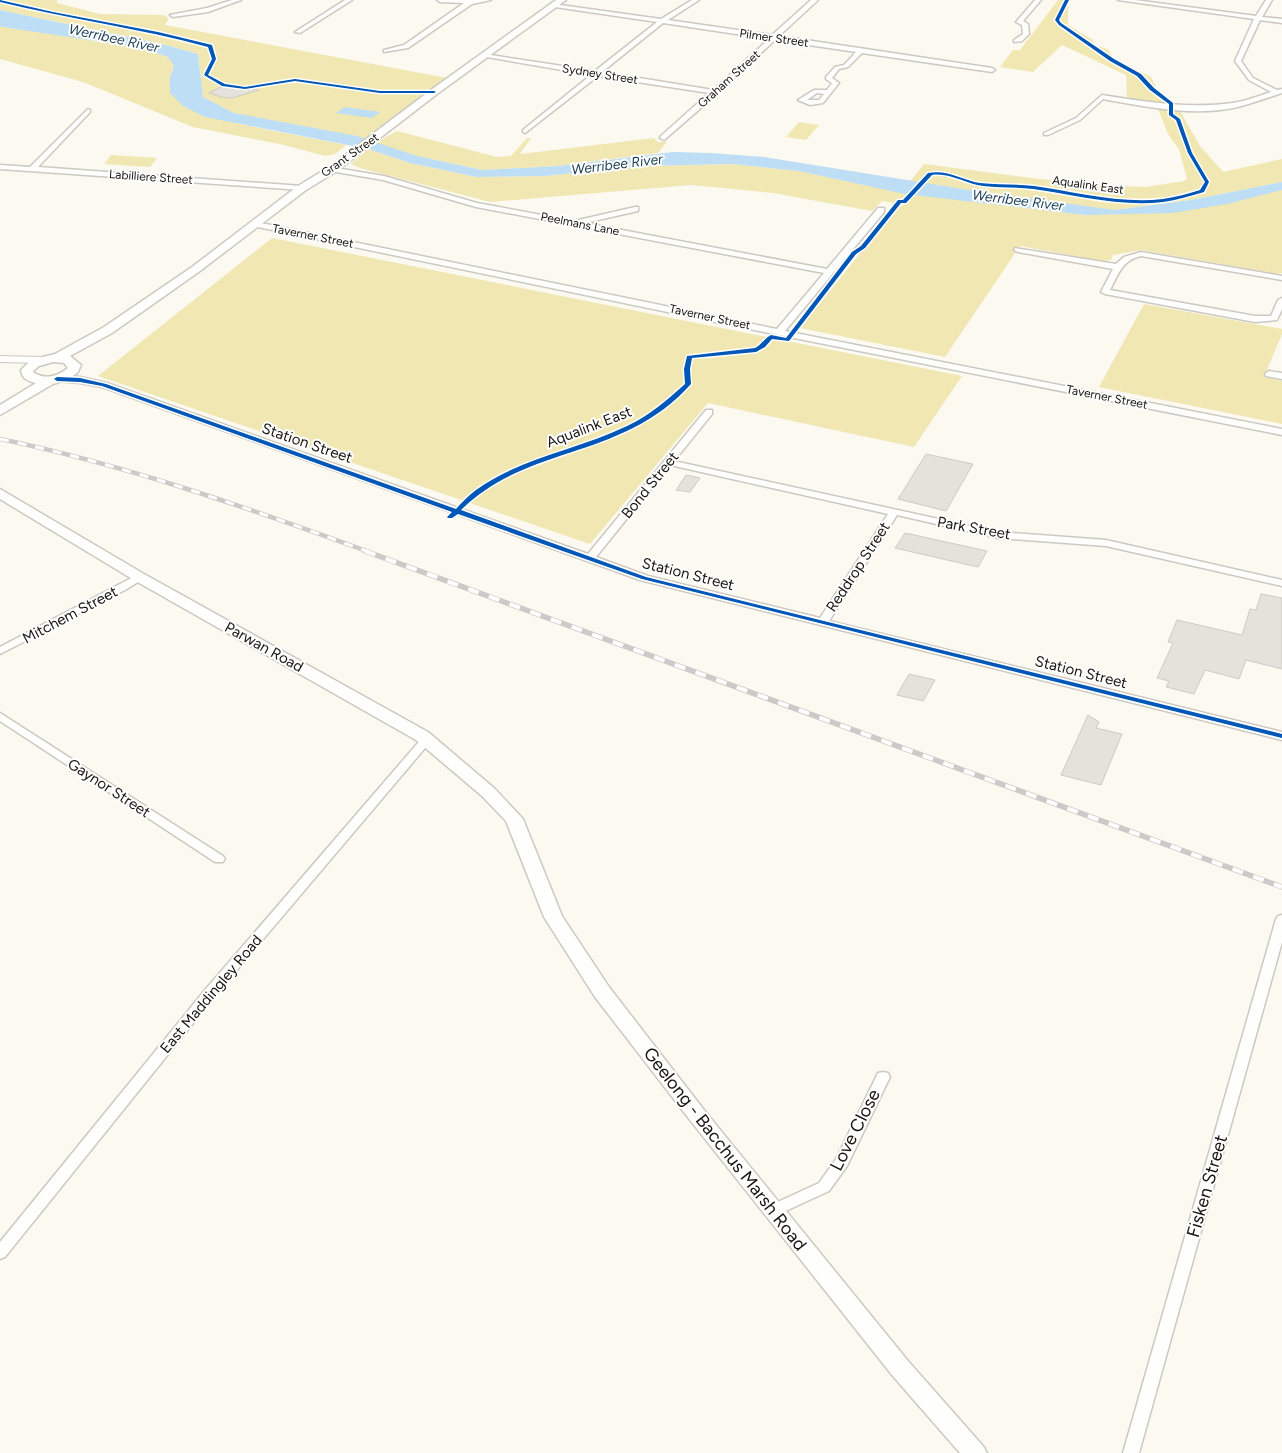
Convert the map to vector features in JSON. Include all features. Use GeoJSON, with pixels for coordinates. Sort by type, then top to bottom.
{"type":"FeatureCollection","features":[{"type":"Feature","properties":{"kind":"main road","name":"Grant Street"},"geometry":{"type":"LineString","coordinates":[[58,358],[79,347],[137,310],[256,224],[302,188],[333,169],[560,1]]}},
{"type":"Feature","properties":{"kind":"main road","name":"Grant Street"},"geometry":{"type":"LineString","coordinates":[[53,380],[68,375],[74,367],[137,310]]}},
{"type":"Feature","properties":{"kind":"main road"},"geometry":{"type":"LineString","coordinates":[[30,376],[27,371],[30,366],[42,360],[68,359],[74,367]]}},
{"type":"Feature","properties":{"kind":"main road"},"geometry":{"type":"LineString","coordinates":[[30,376],[53,380]]}},
{"type":"Feature","properties":{"kind":"main road"},"geometry":{"type":"LineString","coordinates":[[0,409],[30,376]]}},
{"type":"Feature","properties":{"kind":"main road"},"geometry":{"type":"LineString","coordinates":[[0,409],[53,380]]}},
{"type":"Feature","properties":{"kind":"main road","name":"Parwan Road"},"geometry":{"type":"LineString","coordinates":[[0,493],[139,577],[427,739],[488,792],[514,819]]}},
{"type":"Feature","properties":{"kind":"main road","name":"Geelong - Bacchus Marsh Road"},"geometry":{"type":"LineString","coordinates":[[514,819],[553,917],[602,992],[900,1368],[975,1453]]}},
{"type":"Feature","properties":{"kind":"street"},"geometry":{"type":"LineString","coordinates":[[173,15],[208,10],[238,0]]}},
{"type":"Feature","properties":{"kind":"street"},"geometry":{"type":"LineString","coordinates":[[298,32],[349,0]]}},
{"type":"Feature","properties":{"kind":"street"},"geometry":{"type":"LineString","coordinates":[[440,0],[470,2],[488,0]]}},
{"type":"Feature","properties":{"kind":"street"},"geometry":{"type":"LineString","coordinates":[[525,131],[662,21],[696,0]]}},
{"type":"Feature","properties":{"kind":"street","name":"Graham Street"},"geometry":{"type":"LineString","coordinates":[[664,138],[815,0]]}},
{"type":"Feature","properties":{"kind":"street"},"geometry":{"type":"LineString","coordinates":[[1016,41],[1026,34],[1025,24],[1019,22],[1038,0]]}},
{"type":"Feature","properties":{"kind":"street"},"geometry":{"type":"LineString","coordinates":[[1121,0],[1282,21]]}},
{"type":"Feature","properties":{"kind":"street"},"geometry":{"type":"LineString","coordinates":[[1269,0],[1256,18],[1243,44],[1238,61],[1251,79],[1278,91]]}},
{"type":"Feature","properties":{"kind":"street","name":"Pilmer Street"},"geometry":{"type":"LineString","coordinates":[[560,1],[662,21],[992,70]]}},
{"type":"Feature","properties":{"kind":"street"},"geometry":{"type":"LineString","coordinates":[[386,51],[406,46],[470,2]]}},
{"type":"Feature","properties":{"kind":"street"},"geometry":{"type":"LineString","coordinates":[[829,92],[836,83],[828,78],[837,68],[846,66],[860,51]]}},
{"type":"Feature","properties":{"kind":"street","name":"Sydney Street"},"geometry":{"type":"LineString","coordinates":[[484,56],[716,92]]}},
{"type":"Feature","properties":{"kind":"street"},"geometry":{"type":"LineString","coordinates":[[1046,134],[1078,119],[1102,97],[1149,105],[1192,109],[1236,105],[1278,91]]}},
{"type":"Feature","properties":{"kind":"street"},"geometry":{"type":"LineString","coordinates":[[32,169],[88,111]]}},
{"type":"Feature","properties":{"kind":"street","name":"Labilliere Street"},"geometry":{"type":"LineString","coordinates":[[0,167],[302,188]]}},
{"type":"Feature","properties":{"kind":"street","name":"Peelmans Lane"},"geometry":{"type":"LineString","coordinates":[[333,169],[384,178],[476,205],[830,272]]}},
{"type":"Feature","properties":{"kind":"street"},"geometry":{"type":"LineString","coordinates":[[576,224],[581,221],[635,209]]}},
{"type":"Feature","properties":{"kind":"street"},"geometry":{"type":"LineString","coordinates":[[779,332],[881,210]]}},
{"type":"Feature","properties":{"kind":"street","name":"Taverner Street"},"geometry":{"type":"LineString","coordinates":[[256,224],[779,332],[1282,432]]}},
{"type":"Feature","properties":{"kind":"street"},"geometry":{"type":"LineString","coordinates":[[1018,250],[1118,267]]}},
{"type":"Feature","properties":{"kind":"street"},"geometry":{"type":"LineString","coordinates":[[1282,278],[1152,255],[1130,255],[1123,259],[1103,296],[1261,320],[1274,318],[1282,300]]}},
{"type":"Feature","properties":{"kind":"street"},"geometry":{"type":"LineString","coordinates":[[0,359],[42,360]]}},
{"type":"Feature","properties":{"kind":"street"},"geometry":{"type":"LineString","coordinates":[[0,364],[20,368],[30,376]]}},
{"type":"Feature","properties":{"kind":"street","name":"Station Street"},"geometry":{"type":"LineString","coordinates":[[74,367],[104,385]]}},
{"type":"Feature","properties":{"kind":"street"},"geometry":{"type":"LineString","coordinates":[[1268,374],[1282,376]]}},
{"type":"Feature","properties":{"kind":"street","name":"Station Street"},"geometry":{"type":"LineString","coordinates":[[53,380],[80,380],[104,385],[644,578],[1282,736]]}},
{"type":"Feature","properties":{"kind":"street","name":"Bond Street"},"geometry":{"type":"LineString","coordinates":[[590,558],[709,412]]}},
{"type":"Feature","properties":{"kind":"street","name":"Park Street"},"geometry":{"type":"LineString","coordinates":[[668,462],[998,535],[1106,543],[1282,583]]}},
{"type":"Feature","properties":{"kind":"street","name":"Reddrop Street"},"geometry":{"type":"LineString","coordinates":[[823,622],[894,512]]}},
{"type":"Feature","properties":{"kind":"street","name":"Mitchem Street"},"geometry":{"type":"LineString","coordinates":[[0,651],[139,577]]}},
{"type":"Feature","properties":{"kind":"street","name":"Gaynor Street"},"geometry":{"type":"LineString","coordinates":[[0,716],[219,859]]}},
{"type":"Feature","properties":{"kind":"street","name":"East Maddingley Road"},"geometry":{"type":"LineString","coordinates":[[0,1253],[210,993],[427,739]]}},
{"type":"Feature","properties":{"kind":"street","name":"Fisken Street"},"geometry":{"type":"LineString","coordinates":[[1131,1453],[1282,919]]}},
{"type":"Feature","properties":{"kind":"street","name":"Love Close"},"geometry":{"type":"LineString","coordinates":[[774,1210],[824,1187],[842,1162],[883,1077]]}},
{"type":"Feature","properties":{"kind":"shaded area"},"geometry":{"type":"Polygon","coordinates":[[[0,0],[57,0],[57,3],[100,14],[163,15],[169,18],[165,25],[447,78],[363,139],[234,113],[203,97],[198,54],[159,43],[0,10],[0,0]]]}},
{"type":"Feature","properties":{"kind":"shaded area"},"geometry":{"type":"Polygon","coordinates":[[[1058,0],[1068,0],[1068,25],[1093,40],[1094,45],[1108,49],[1114,59],[1151,77],[1159,94],[1173,105],[1127,97],[1126,75],[1062,45],[1033,72],[1000,67],[1013,50],[1020,50],[1058,0]]]}},
{"type":"Feature","properties":{"kind":"shaded area"},"geometry":{"type":"Polygon","coordinates":[[[0,26],[141,48],[168,57],[174,66],[170,77],[239,124],[346,145],[335,154],[325,156],[284,145],[193,127],[83,82],[0,59],[0,26]]]}},
{"type":"Feature","properties":{"kind":"shaded area"},"geometry":{"type":"Polygon","coordinates":[[[1158,109],[1180,111],[1200,146],[1223,172],[1282,159],[1282,182],[1191,200],[1115,210],[1026,202],[908,184],[924,164],[1040,179],[1121,186],[1146,187],[1184,181],[1187,179],[1179,149],[1168,134],[1158,109]]]}},
{"type":"Feature","properties":{"kind":"shaded area"},"geometry":{"type":"Polygon","coordinates":[[[799,122],[819,125],[806,140],[786,137],[799,122]]]}},
{"type":"Feature","properties":{"kind":"shaded area"},"geometry":{"type":"Polygon","coordinates":[[[397,131],[497,157],[511,156],[527,138],[531,138],[520,154],[654,138],[657,142],[667,142],[658,153],[558,166],[482,170],[417,156],[375,143],[397,131]]]}},
{"type":"Feature","properties":{"kind":"shaded area"},"geometry":{"type":"Polygon","coordinates":[[[368,149],[410,163],[477,177],[545,176],[643,166],[732,164],[799,171],[908,194],[1085,215],[1282,190],[1282,273],[1277,274],[1141,250],[1113,255],[1111,260],[1102,261],[1020,246],[945,357],[800,328],[900,204],[882,201],[872,211],[773,193],[691,185],[490,202],[351,164],[368,149]]]}},
{"type":"Feature","properties":{"kind":"shaded area"},"geometry":{"type":"Polygon","coordinates":[[[111,155],[157,158],[150,167],[104,164],[111,155]]]}},
{"type":"Feature","properties":{"kind":"shaded area"},"geometry":{"type":"Polygon","coordinates":[[[272,238],[962,376],[914,447],[708,403],[590,544],[98,376],[272,238]]]}},
{"type":"Feature","properties":{"kind":"shaded area"},"geometry":{"type":"Polygon","coordinates":[[[1144,304],[1282,329],[1282,334],[1264,377],[1282,381],[1282,424],[1099,387],[1144,304]]]}},
{"type":"Feature","properties":{"kind":"water","name":"Werribee River"},"geometry":{"type":"Polygon","coordinates":[[[0,10],[162,44],[198,54],[203,97],[234,113],[357,136],[417,156],[482,170],[558,166],[673,152],[711,153],[764,157],[969,190],[1115,210],[1191,200],[1282,182],[1282,190],[1227,204],[1172,213],[1085,215],[905,194],[799,171],[732,164],[643,166],[545,176],[477,177],[410,163],[368,149],[205,117],[183,106],[170,93],[170,77],[174,66],[168,57],[141,48],[3,27],[0,26],[0,10]]]}},
{"type":"Feature","properties":{"kind":"water"},"geometry":{"type":"Polygon","coordinates":[[[345,107],[380,112],[372,118],[336,113],[345,107]]]}},
{"type":"Feature","properties":{"kind":"building"},"geometry":{"type":"Polygon","coordinates":[[[233,85],[259,90],[232,98],[209,93],[221,87],[233,85]]]}},
{"type":"Feature","properties":{"kind":"building"},"geometry":{"type":"Polygon","coordinates":[[[926,454],[973,464],[946,511],[898,499],[926,454]]]}},
{"type":"Feature","properties":{"kind":"building"},"geometry":{"type":"Polygon","coordinates":[[[686,475],[700,478],[690,492],[676,490],[686,475]]]}},
{"type":"Feature","properties":{"kind":"building"},"geometry":{"type":"Polygon","coordinates":[[[905,533],[987,551],[978,567],[895,548],[905,533]]]}},
{"type":"Feature","properties":{"kind":"building"},"geometry":{"type":"Polygon","coordinates":[[[1261,594],[1282,598],[1282,669],[1246,660],[1239,679],[1205,670],[1194,694],[1166,687],[1169,681],[1157,678],[1173,643],[1168,642],[1177,620],[1242,635],[1250,609],[1256,610],[1261,594]]]}},
{"type":"Feature","properties":{"kind":"building"},"geometry":{"type":"Polygon","coordinates":[[[909,674],[935,680],[923,701],[897,695],[909,674]]]}},
{"type":"Feature","properties":{"kind":"building"},"geometry":{"type":"Polygon","coordinates":[[[1088,715],[1099,722],[1096,728],[1122,734],[1101,785],[1061,775],[1088,715]]]}},
{"type":"Feature","properties":{"kind":"railway"},"geometry":{"type":"LineString","coordinates":[[0,439],[94,461],[186,489],[278,519],[369,552]]}},
{"type":"Feature","properties":{"kind":"railway"},"geometry":{"type":"LineString","coordinates":[[365,551],[1282,887]]}},
{"type":"Feature","properties":{"kind":"cycle path","name":"Aqualink East"},"geometry":{"type":"LineString","coordinates":[[450,517],[479,491],[514,471],[548,457],[611,436],[650,416],[669,402],[688,384],[687,369],[689,357],[756,350],[763,346],[771,337],[787,340],[854,253],[863,247],[900,201],[904,202],[930,174],[949,174],[978,184],[1028,187],[1119,200],[1161,201],[1202,191],[1207,182],[1190,153],[1178,119],[1171,115],[1171,104],[1152,89],[1139,75],[1112,60],[1060,24],[1057,20],[1067,0]]}},
{"type":"Feature","properties":{"kind":"cycle path"},"geometry":{"type":"LineString","coordinates":[[0,1],[158,33],[210,46],[214,59],[206,75],[224,85],[245,88],[295,80],[380,92],[434,92]]}},
{"type":"Feature","properties":{"kind":"cycle path"},"geometry":{"type":"LineString","coordinates":[[57,379],[80,380],[104,385],[644,578],[1282,736]]}}]}
